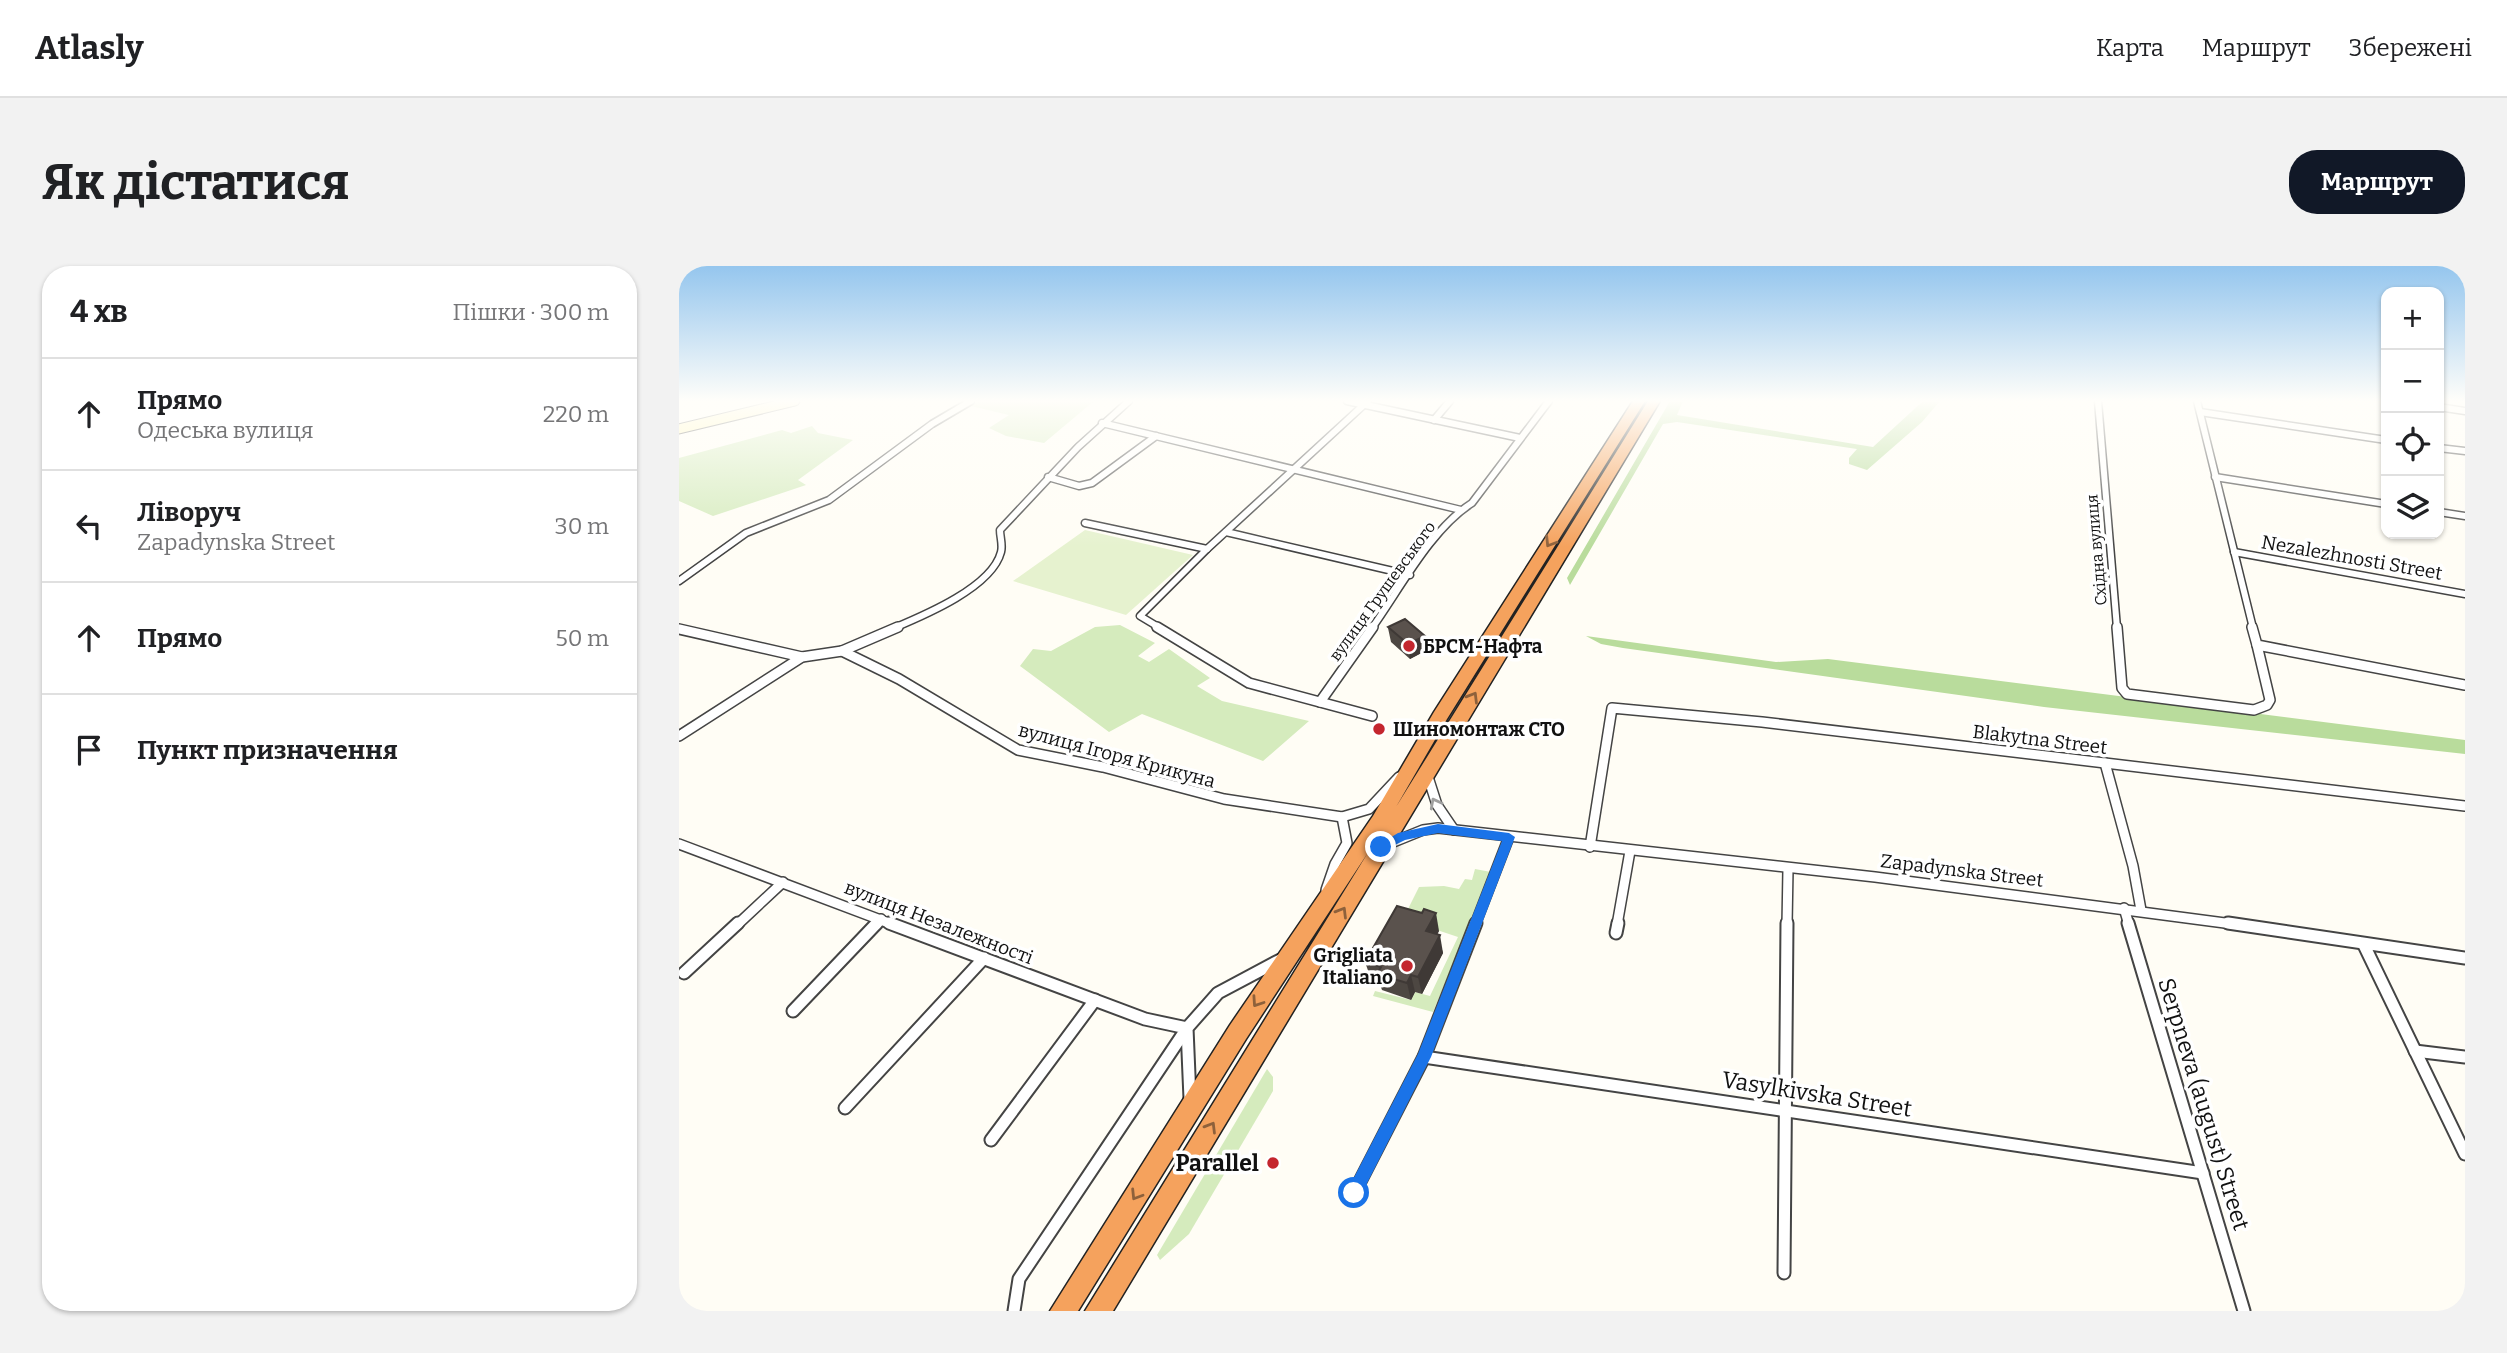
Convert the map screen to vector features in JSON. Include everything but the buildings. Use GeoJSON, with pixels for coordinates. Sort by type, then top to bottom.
{"type":"FeatureCollection","features":[{"type":"Feature","properties":{"kind":"highway"},"geometry":{"type":"LineString","coordinates":[[1098,1311],[1381,847],[1420,767],[1610,450]]}},
{"type":"Feature","properties":{"kind":"highway"},"geometry":{"type":"LineString","coordinates":[[1063,1311],[1288,956],[1379,821],[1420,767],[1623,450]]}},
{"type":"Feature","properties":{"kind":"street"},"geometry":{"type":"LineString","coordinates":[[679,581],[746,533],[829,500],[897,450]]}},
{"type":"Feature","properties":{"kind":"street"},"geometry":{"type":"LineString","coordinates":[[679,629],[802,657],[842,651],[933,611],[987,574],[1001,554],[1000,530],[1075,450]]}},
{"type":"Feature","properties":{"kind":"street"},"geometry":{"type":"LineString","coordinates":[[1048,477],[1079,486],[1092,483],[1137,450]]}},
{"type":"Feature","properties":{"kind":"street"},"geometry":{"type":"LineString","coordinates":[[1211,450],[1461,510]]}},
{"type":"Feature","properties":{"kind":"street"},"geometry":{"type":"LineString","coordinates":[[1314,450],[1207,549],[1140,616],[1249,683],[1372,716]]}},
{"type":"Feature","properties":{"kind":"street","name":"вулиця Грушевського"},"geometry":{"type":"LineString","coordinates":[[1320,702],[1436,537],[1461,510],[1472,503],[1511,450]]}},
{"type":"Feature","properties":{"kind":"street","name":"Східна вулиця"},"geometry":{"type":"LineString","coordinates":[[2102,450],[2122,688],[2127,694],[2254,710],[2267,705],[2270,699],[2257,645]]}},
{"type":"Feature","properties":{"kind":"street"},"geometry":{"type":"LineString","coordinates":[[2209,450],[2257,645],[2465,685]]}},
{"type":"Feature","properties":{"kind":"street"},"geometry":{"type":"LineString","coordinates":[[2215,477],[2381,503]]}},
{"type":"Feature","properties":{"kind":"street"},"geometry":{"type":"LineString","coordinates":[[2444,513],[2465,516]]}},
{"type":"Feature","properties":{"kind":"street"},"geometry":{"type":"LineString","coordinates":[[1085,523],[1207,549]]}},
{"type":"Feature","properties":{"kind":"street"},"geometry":{"type":"LineString","coordinates":[[1226,532],[1409,575]]}},
{"type":"Feature","properties":{"kind":"street","name":"Nezalezhnosti Street"},"geometry":{"type":"LineString","coordinates":[[2234,552],[2465,594]]}},
{"type":"Feature","properties":{"kind":"street","name":"вулиця Ігоря Крикуна"},"geometry":{"type":"LineString","coordinates":[[842,651],[899,679],[1018,750],[1103,768],[1224,799],[1342,817]]}},
{"type":"Feature","properties":{"kind":"street"},"geometry":{"type":"LineString","coordinates":[[679,736],[802,657]]}},
{"type":"Feature","properties":{"kind":"street","name":"Blakytna Street"},"geometry":{"type":"LineString","coordinates":[[1590,847],[1612,708],[1762,722],[2465,806]]}},
{"type":"Feature","properties":{"kind":"street"},"geometry":{"type":"LineString","coordinates":[[2105,763],[2133,866],[2141,910]]}},
{"type":"Feature","properties":{"kind":"street"},"geometry":{"type":"LineString","coordinates":[[1320,909],[1335,864],[1347,843],[1342,817],[1367,812],[1420,767],[1437,809],[1454,830]]}},
{"type":"Feature","properties":{"kind":"street","name":"Zapadynska Street"},"geometry":{"type":"LineString","coordinates":[[1381,847],[1423,830],[1454,830],[2141,910],[2465,958]]}},
{"type":"Feature","properties":{"kind":"street"},"geometry":{"type":"LineString","coordinates":[[1354,1193],[1424,1057],[1509,837]]}},
{"type":"Feature","properties":{"kind":"street","name":"вулиця Незалежності"},"geometry":{"type":"LineString","coordinates":[[679,844],[1145,1019],[1187,1028]]}},
{"type":"Feature","properties":{"kind":"street"},"geometry":{"type":"LineString","coordinates":[[1616,933],[1630,852]]}},
{"type":"Feature","properties":{"kind":"street"},"geometry":{"type":"LineString","coordinates":[[1784,1273],[1789,869]]}},
{"type":"Feature","properties":{"kind":"street"},"geometry":{"type":"LineString","coordinates":[[684,973],[783,882]]}},
{"type":"Feature","properties":{"kind":"street","name":"Serpneva (august) Street"},"geometry":{"type":"LineString","coordinates":[[2125,908],[2244,1311]]}},
{"type":"Feature","properties":{"kind":"street"},"geometry":{"type":"LineString","coordinates":[[793,1011],[881,919]]}},
{"type":"Feature","properties":{"kind":"street"},"geometry":{"type":"LineString","coordinates":[[2364,945],[2465,1154]]}},
{"type":"Feature","properties":{"kind":"street"},"geometry":{"type":"LineString","coordinates":[[1014,1311],[1019,1279],[1187,1028],[1218,993],[1288,956]]}},
{"type":"Feature","properties":{"kind":"street"},"geometry":{"type":"LineString","coordinates":[[845,1108],[984,958]]}},
{"type":"Feature","properties":{"kind":"street"},"geometry":{"type":"LineString","coordinates":[[991,1140],[1095,1000]]}},
{"type":"Feature","properties":{"kind":"street"},"geometry":{"type":"LineString","coordinates":[[1187,1028],[1190,1110]]}},
{"type":"Feature","properties":{"kind":"street"},"geometry":{"type":"LineString","coordinates":[[2415,1051],[2465,1057]]}},
{"type":"Feature","properties":{"kind":"street","name":"Vasylkivska Street"},"geometry":{"type":"LineString","coordinates":[[1424,1057],[2203,1173]]}},
{"type":"Feature","properties":{"kind":"green space"},"geometry":{"type":"Polygon","coordinates":[[[709,450],[840,450],[798,480],[806,485],[713,516],[679,501],[679,458],[709,450]]]}},
{"type":"Feature","properties":{"kind":"green space"},"geometry":{"type":"Polygon","coordinates":[[[1642,450],[1648,450],[1570,585],[1567,578],[1642,450]]]}},
{"type":"Feature","properties":{"kind":"green space"},"geometry":{"type":"Polygon","coordinates":[[[1856,450],[1890,450],[1867,470],[1849,464],[1849,458],[1856,450]]]}},
{"type":"Feature","properties":{"kind":"green space"},"geometry":{"type":"Polygon","coordinates":[[[1085,530],[1193,555],[1126,615],[1013,581],[1085,530]]]}},
{"type":"Feature","properties":{"kind":"green space"},"geometry":{"type":"Polygon","coordinates":[[[1120,625],[1155,643],[1138,656],[1149,662],[1169,649],[1210,678],[1197,686],[1222,701],[1309,721],[1263,761],[1142,714],[1109,732],[1020,666],[1033,649],[1051,651],[1095,627],[1120,625]]]}},
{"type":"Feature","properties":{"kind":"green space"},"geometry":{"type":"Polygon","coordinates":[[[1586,636],[1776,662],[1828,659],[2465,740],[2465,754],[2044,707],[1623,648],[1601,644],[1586,636]]]}},
{"type":"Feature","properties":{"kind":"green space"},"geometry":{"type":"Polygon","coordinates":[[[1475,869],[1491,872],[1433,1012],[1373,996],[1375,991],[1411,1000],[1415,992],[1430,996],[1458,937],[1428,927],[1401,923],[1419,887],[1444,886],[1459,889],[1465,879],[1472,880],[1475,869]]]}},
{"type":"Feature","properties":{"kind":"green space"},"geometry":{"type":"Polygon","coordinates":[[[1267,1069],[1273,1077],[1273,1091],[1189,1234],[1160,1260],[1157,1255],[1267,1069]]]}},
{"type":"Feature","properties":{"kind":"place","name":"БРСМ-Нафта"},"geometry":{"type":"Point","coordinates":[1409,646]}},
{"type":"Feature","properties":{"kind":"place","name":"Шиномонтаж СТО"},"geometry":{"type":"Point","coordinates":[1379,729]}},
{"type":"Feature","properties":{"kind":"place","name":"Grigliata Italiano"},"geometry":{"type":"Point","coordinates":[1407,966]}},
{"type":"Feature","properties":{"kind":"place","name":"Parallel"},"geometry":{"type":"Point","coordinates":[1273,1163]}},
{"type":"Feature","properties":{"kind":"route"},"geometry":{"type":"LineString","coordinates":[[1354,1193],[1424,1057],[1509,837],[1438,828],[1403,836],[1381,847]]}}]}
